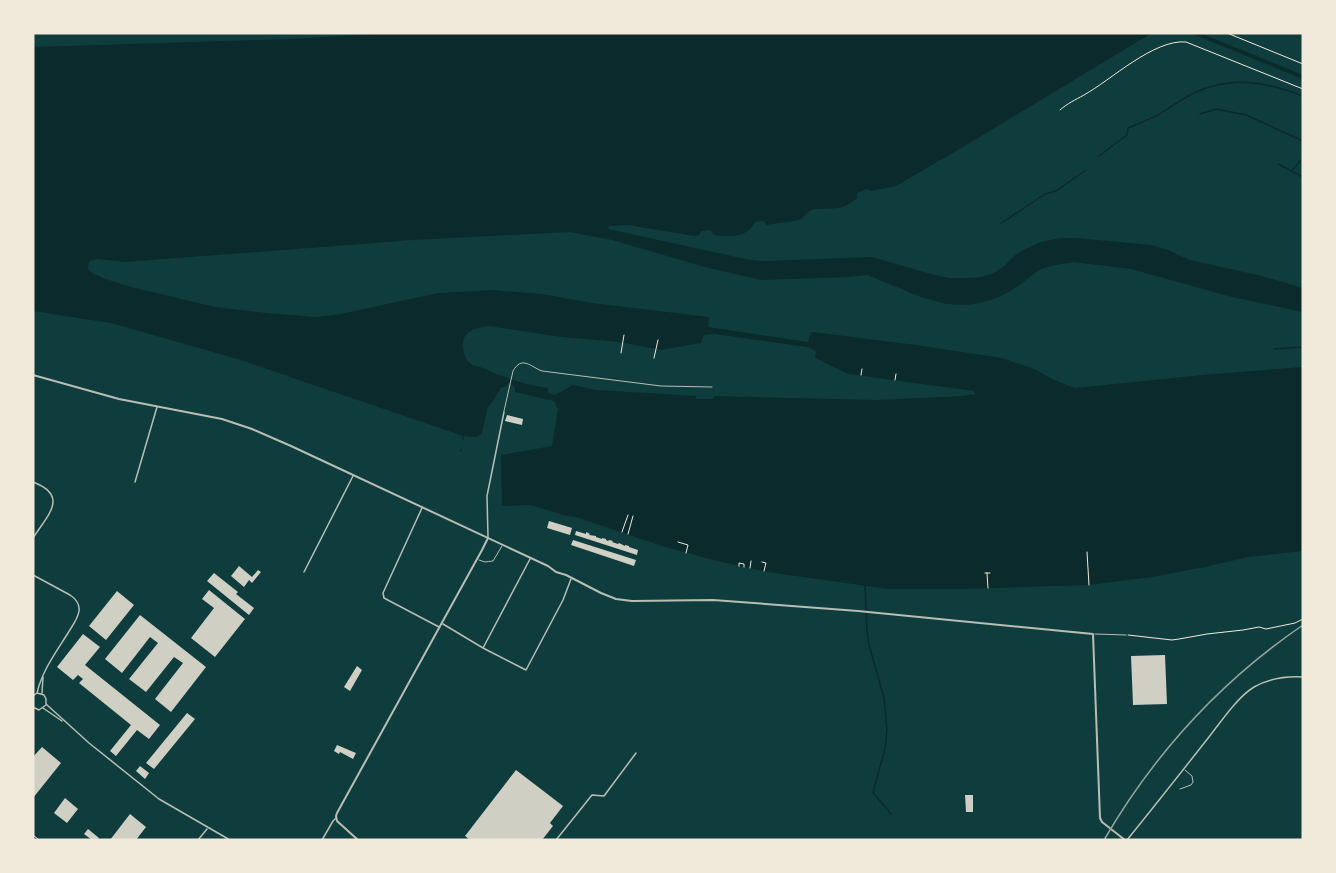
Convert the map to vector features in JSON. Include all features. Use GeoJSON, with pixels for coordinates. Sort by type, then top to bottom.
{"type":"FeatureCollection","features":[{"type":"Feature","properties":{"kind":"street"},"geometry":{"type":"LineString","coordinates":[[33,375],[119,399],[222,418],[237,423],[423,507],[608,596],[632,602],[713,600],[872,612],[1093,634],[1100,818],[1126,840],[1231,710],[1250,690],[1275,678],[1303,677]]}},
{"type":"Feature","properties":{"kind":"street"},"geometry":{"type":"LineString","coordinates":[[135,482],[158,406]]}},
{"type":"Feature","properties":{"kind":"street"},"geometry":{"type":"LineString","coordinates":[[322,840],[488,538],[487,495],[504,412]]}},
{"type":"Feature","properties":{"kind":"street"},"geometry":{"type":"LineString","coordinates":[[304,572],[353,475]]}},
{"type":"Feature","properties":{"kind":"street"},"geometry":{"type":"LineString","coordinates":[[33,482],[47,489],[54,501],[33,538]]}},
{"type":"Feature","properties":{"kind":"street"},"geometry":{"type":"LineString","coordinates":[[423,507],[383,593],[384,598],[440,628]]}},
{"type":"Feature","properties":{"kind":"street"},"geometry":{"type":"LineString","coordinates":[[483,648],[531,559]]}},
{"type":"Feature","properties":{"kind":"street"},"geometry":{"type":"LineString","coordinates":[[33,574],[75,598],[79,608],[75,620],[44,673],[38,693],[33,696]]}},
{"type":"Feature","properties":{"kind":"street"},"geometry":{"type":"LineString","coordinates":[[442,623],[526,670],[563,600],[571,578]]}},
{"type":"Feature","properties":{"kind":"street"},"geometry":{"type":"LineString","coordinates":[[41,694],[44,673]]}},
{"type":"Feature","properties":{"kind":"street"},"geometry":{"type":"LineString","coordinates":[[38,693],[45,697],[46,705],[65,723],[159,799],[230,840]]}},
{"type":"Feature","properties":{"kind":"street"},"geometry":{"type":"LineString","coordinates":[[43,708],[46,705]]}},
{"type":"Feature","properties":{"kind":"street"},"geometry":{"type":"LineString","coordinates":[[34,708],[43,708],[65,723]]}},
{"type":"Feature","properties":{"kind":"street"},"geometry":{"type":"LineString","coordinates":[[556,840],[592,795],[604,796],[636,753]]}},
{"type":"Feature","properties":{"kind":"street"},"geometry":{"type":"LineString","coordinates":[[336,818],[358,840]]}},
{"type":"Feature","properties":{"kind":"street"},"geometry":{"type":"LineString","coordinates":[[198,840],[208,827]]}},
{"type":"Feature","properties":{"kind":"lane"},"geometry":{"type":"LineString","coordinates":[[504,412],[515,367],[525,363],[538,369],[554,372],[661,386],[712,387]]}},
{"type":"Feature","properties":{"kind":"lane"},"geometry":{"type":"LineString","coordinates":[[477,559],[485,562],[493,561],[503,545]]}},
{"type":"Feature","properties":{"kind":"lane"},"geometry":{"type":"LineString","coordinates":[[1093,634],[1126,635]]}},
{"type":"Feature","properties":{"kind":"lane"},"geometry":{"type":"LineString","coordinates":[[33,713],[34,708]]}},
{"type":"Feature","properties":{"kind":"lane"},"geometry":{"type":"LineString","coordinates":[[1180,789],[1193,782],[1192,776],[1184,769]]}},
{"type":"Feature","properties":{"kind":"path"},"geometry":{"type":"LineString","coordinates":[[1227,33],[1303,64]]}},
{"type":"Feature","properties":{"kind":"path"},"geometry":{"type":"LineString","coordinates":[[1060,110],[1070,101],[1082,96],[1144,55],[1175,42],[1186,42],[1303,89]]}},
{"type":"Feature","properties":{"kind":"path"},"geometry":{"type":"LineString","coordinates":[[621,353],[624,335]]}},
{"type":"Feature","properties":{"kind":"path"},"geometry":{"type":"LineString","coordinates":[[654,358],[657,340]]}},
{"type":"Feature","properties":{"kind":"path"},"geometry":{"type":"LineString","coordinates":[[861,375],[862,369]]}},
{"type":"Feature","properties":{"kind":"path"},"geometry":{"type":"LineString","coordinates":[[895,380],[896,374]]}},
{"type":"Feature","properties":{"kind":"path"},"geometry":{"type":"LineString","coordinates":[[622,532],[628,515]]}},
{"type":"Feature","properties":{"kind":"path"},"geometry":{"type":"LineString","coordinates":[[628,534],[633,516]]}},
{"type":"Feature","properties":{"kind":"path"},"geometry":{"type":"LineString","coordinates":[[678,542],[688,545],[686,553]]}},
{"type":"Feature","properties":{"kind":"path"},"geometry":{"type":"LineString","coordinates":[[1087,552],[1089,585]]}},
{"type":"Feature","properties":{"kind":"path"},"geometry":{"type":"LineString","coordinates":[[750,568],[751,561]]}},
{"type":"Feature","properties":{"kind":"path"},"geometry":{"type":"LineString","coordinates":[[762,562],[766,562],[764,571]]}},
{"type":"Feature","properties":{"kind":"path"},"geometry":{"type":"LineString","coordinates":[[739,566],[739,563],[744,564],[744,567]]}},
{"type":"Feature","properties":{"kind":"path"},"geometry":{"type":"LineString","coordinates":[[987,573],[988,588]]}},
{"type":"Feature","properties":{"kind":"path"},"geometry":{"type":"LineString","coordinates":[[1126,635],[1172,640],[1259,627],[1266,629],[1303,619]]}},
{"type":"Feature","properties":{"kind":"path"},"geometry":{"type":"LineString","coordinates":[[33,835],[39,840]]}},
{"type":"Feature","properties":{"kind":"water"},"geometry":{"type":"Polygon","coordinates":[[[391,33],[1152,33],[896,186],[871,191],[867,189],[857,193],[857,198],[843,207],[814,209],[795,221],[767,225],[763,221],[755,222],[743,234],[732,236],[715,235],[710,230],[701,231],[699,235],[694,236],[628,225],[609,226],[608,229],[750,260],[872,257],[949,278],[981,277],[994,273],[1029,247],[1061,238],[1151,245],[1190,260],[1303,288],[1303,312],[1228,296],[1131,269],[1074,262],[1039,270],[1014,289],[988,301],[968,305],[946,304],[921,297],[867,275],[761,280],[705,267],[612,240],[569,232],[413,240],[125,262],[97,259],[89,261],[88,269],[103,278],[127,286],[215,307],[316,317],[341,314],[438,293],[492,290],[542,294],[592,303],[709,317],[708,327],[808,342],[811,332],[1002,358],[1034,369],[1075,388],[1303,367],[1303,551],[1248,557],[1152,577],[1089,585],[888,589],[768,572],[662,546],[576,517],[531,505],[502,506],[501,455],[552,446],[558,409],[554,401],[515,392],[515,387],[508,383],[507,386],[500,388],[487,409],[482,434],[475,437],[463,436],[241,360],[111,323],[33,311],[33,47],[292,39],[391,33]],[[488,326],[468,332],[463,348],[470,363],[516,381],[548,388],[548,393],[555,395],[573,385],[596,390],[696,396],[696,399],[713,399],[714,396],[876,400],[975,394],[974,391],[848,374],[815,358],[816,351],[807,347],[715,334],[704,335],[701,343],[661,350],[619,342],[562,337],[488,326]]]}},
{"type":"Feature","properties":{"kind":"building"},"geometry":{"type":"Polygon","coordinates":[[[507,415],[523,419],[522,425],[505,421],[507,415]]]}},
{"type":"Feature","properties":{"kind":"building"},"geometry":{"type":"Polygon","coordinates":[[[549,521],[572,528],[570,535],[547,528],[549,521]]]}},
{"type":"Feature","properties":{"kind":"building"},"geometry":{"type":"Polygon","coordinates":[[[576,531],[629,546],[638,550],[637,555],[575,535],[576,531]]]}},
{"type":"Feature","properties":{"kind":"building"},"geometry":{"type":"Polygon","coordinates":[[[573,540],[636,560],[634,566],[571,545],[573,540]]]}},
{"type":"Feature","properties":{"kind":"building"},"geometry":{"type":"Polygon","coordinates":[[[239,566],[252,577],[258,570],[261,572],[252,583],[249,580],[244,587],[231,576],[239,566]]]}},
{"type":"Feature","properties":{"kind":"building"},"geometry":{"type":"Polygon","coordinates":[[[214,573],[254,608],[249,615],[207,581],[214,573]]]}},
{"type":"Feature","properties":{"kind":"building"},"geometry":{"type":"Polygon","coordinates":[[[209,590],[245,619],[215,657],[191,638],[214,608],[202,599],[209,590]]]}},
{"type":"Feature","properties":{"kind":"building"},"geometry":{"type":"Polygon","coordinates":[[[117,591],[134,605],[106,640],[89,626],[117,591]]]}},
{"type":"Feature","properties":{"kind":"building"},"geometry":{"type":"Polygon","coordinates":[[[140,615],[206,667],[171,712],[155,699],[183,663],[174,657],[146,692],[129,679],[158,643],[150,637],[122,673],[105,659],[140,615]]]}},
{"type":"Feature","properties":{"kind":"building"},"geometry":{"type":"Polygon","coordinates":[[[83,634],[100,647],[85,665],[160,725],[149,739],[137,730],[116,756],[110,751],[131,725],[79,683],[83,679],[78,675],[73,680],[57,667],[83,634]]]}},
{"type":"Feature","properties":{"kind":"building"},"geometry":{"type":"Polygon","coordinates":[[[1165,655],[1167,704],[1133,705],[1131,656],[1165,655]]]}},
{"type":"Feature","properties":{"kind":"building"},"geometry":{"type":"Polygon","coordinates":[[[357,666],[362,670],[350,691],[344,687],[357,666]]]}},
{"type":"Feature","properties":{"kind":"building"},"geometry":{"type":"Polygon","coordinates":[[[187,713],[195,719],[154,769],[146,763],[187,713]]]}},
{"type":"Feature","properties":{"kind":"building"},"geometry":{"type":"Polygon","coordinates":[[[337,745],[356,753],[353,759],[334,751],[337,745]]]}},
{"type":"Feature","properties":{"kind":"building"},"geometry":{"type":"Polygon","coordinates":[[[42,747],[61,763],[33,798],[33,757],[42,747]]]}},
{"type":"Feature","properties":{"kind":"building"},"geometry":{"type":"Polygon","coordinates":[[[140,766],[149,773],[145,779],[136,771],[140,766]]]}},
{"type":"Feature","properties":{"kind":"building"},"geometry":{"type":"Polygon","coordinates":[[[516,770],[563,806],[550,823],[553,826],[542,840],[470,840],[465,836],[516,770]]]}},
{"type":"Feature","properties":{"kind":"building"},"geometry":{"type":"Polygon","coordinates":[[[965,795],[973,795],[973,812],[966,812],[965,795]]]}},
{"type":"Feature","properties":{"kind":"building"},"geometry":{"type":"Polygon","coordinates":[[[65,798],[78,809],[67,823],[54,813],[65,798]]]}},
{"type":"Feature","properties":{"kind":"building"},"geometry":{"type":"Polygon","coordinates":[[[130,814],[146,827],[136,840],[110,840],[130,814]]]}},
{"type":"Feature","properties":{"kind":"building"},"geometry":{"type":"Polygon","coordinates":[[[88,829],[99,838],[97,840],[92,840],[84,834],[88,829]]]}},
{"type":"Feature","properties":{"kind":"waterway"},"geometry":{"type":"LineString","coordinates":[[1195,33],[1303,77]]}},
{"type":"Feature","properties":{"kind":"waterway"},"geometry":{"type":"LineString","coordinates":[[1099,156],[1127,135],[1128,128],[1158,115],[1189,95],[1208,87],[1248,82],[1276,87],[1303,96]]}},
{"type":"Feature","properties":{"kind":"waterway"},"geometry":{"type":"LineString","coordinates":[[1200,114],[1216,109],[1246,115],[1303,141]]}},
{"type":"Feature","properties":{"kind":"waterway"},"geometry":{"type":"LineString","coordinates":[[1303,158],[1291,171],[1303,177]]}},
{"type":"Feature","properties":{"kind":"waterway"},"geometry":{"type":"LineString","coordinates":[[1278,164],[1291,171]]}},
{"type":"Feature","properties":{"kind":"waterway"},"geometry":{"type":"LineString","coordinates":[[1000,224],[1045,194],[1056,191],[1086,170]]}},
{"type":"Feature","properties":{"kind":"waterway"},"geometry":{"type":"LineString","coordinates":[[1274,349],[1303,347]]}},
{"type":"Feature","properties":{"kind":"waterway"},"geometry":{"type":"LineString","coordinates":[[865,585],[869,645],[884,698],[887,729],[885,749],[873,792],[891,814]]}},
{"type":"Feature","properties":{"kind":"railway"},"geometry":{"type":"LineString","coordinates":[[1104,840],[1145,778],[1192,721],[1244,670],[1303,625]]}}]}
